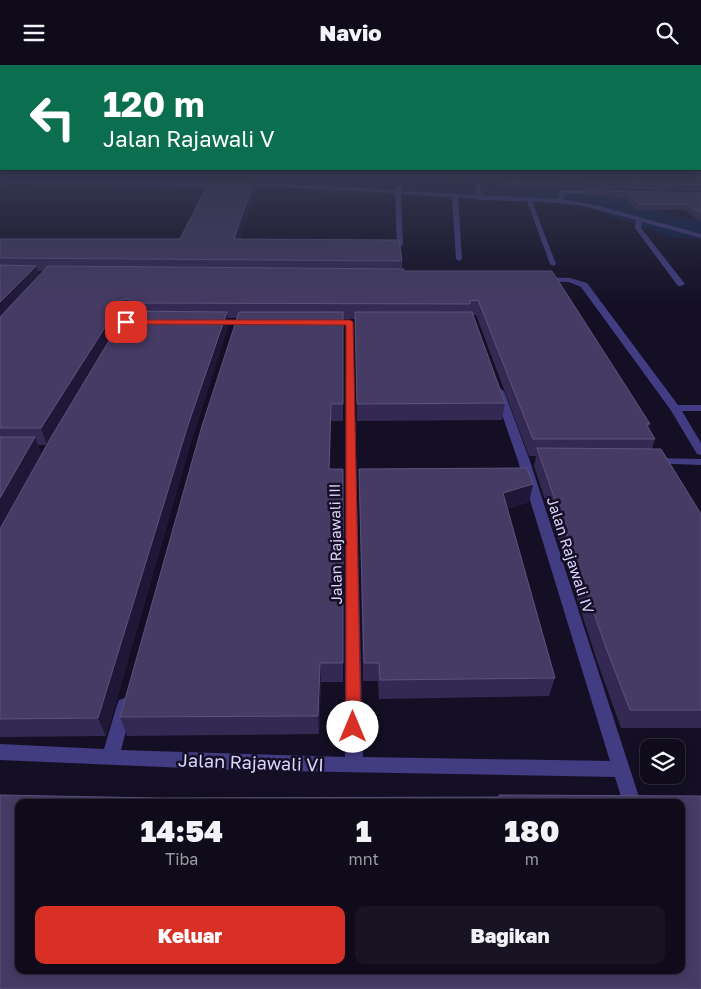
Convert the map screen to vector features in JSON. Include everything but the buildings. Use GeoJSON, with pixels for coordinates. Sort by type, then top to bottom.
{"type":"FeatureCollection","features":[{"type":"Feature","properties":{"kind":"street"},"geometry":{"type":"LineString","coordinates":[[400,219],[400,245]]}},
{"type":"Feature","properties":{"kind":"street"},"geometry":{"type":"LineString","coordinates":[[457,219],[460,259]]}},
{"type":"Feature","properties":{"kind":"street"},"geometry":{"type":"LineString","coordinates":[[536,219],[553,264]]}},
{"type":"Feature","properties":{"kind":"street"},"geometry":{"type":"LineString","coordinates":[[681,284],[638,228],[639,220],[662,228],[701,236]]}},
{"type":"Feature","properties":{"kind":"street"},"geometry":{"type":"LineString","coordinates":[[535,279],[570,280],[584,285],[675,408],[701,452]]}},
{"type":"Feature","properties":{"kind":"street"},"geometry":{"type":"LineString","coordinates":[[206,322],[235,327],[265,322]]}},
{"type":"Feature","properties":{"kind":"street","name":"Jalan Rajawali III"},"geometry":{"type":"LineString","coordinates":[[350,322],[354,765]]}},
{"type":"Feature","properties":{"kind":"street","name":"Jalan Rajawali IV"},"geometry":{"type":"LineString","coordinates":[[494,378],[529,461],[631,799]]}},
{"type":"Feature","properties":{"kind":"street"},"geometry":{"type":"LineString","coordinates":[[675,408],[701,408]]}},
{"type":"Feature","properties":{"kind":"street"},"geometry":{"type":"LineString","coordinates":[[642,461],[701,462]]}},
{"type":"Feature","properties":{"kind":"street"},"geometry":{"type":"LineString","coordinates":[[110,758],[129,691]]}},
{"type":"Feature","properties":{"kind":"street","name":"Jalan Rajawali VI"},"geometry":{"type":"LineString","coordinates":[[0,752],[110,758],[354,765],[622,769]]}},
{"type":"Feature","properties":{"kind":"waterway"},"geometry":{"type":"LineString","coordinates":[[651,219],[676,228],[701,229]]}},
{"type":"Feature","properties":{"kind":"route"},"geometry":{"type":"LineString","coordinates":[[126,322],[350,322],[353,727]]}}]}
